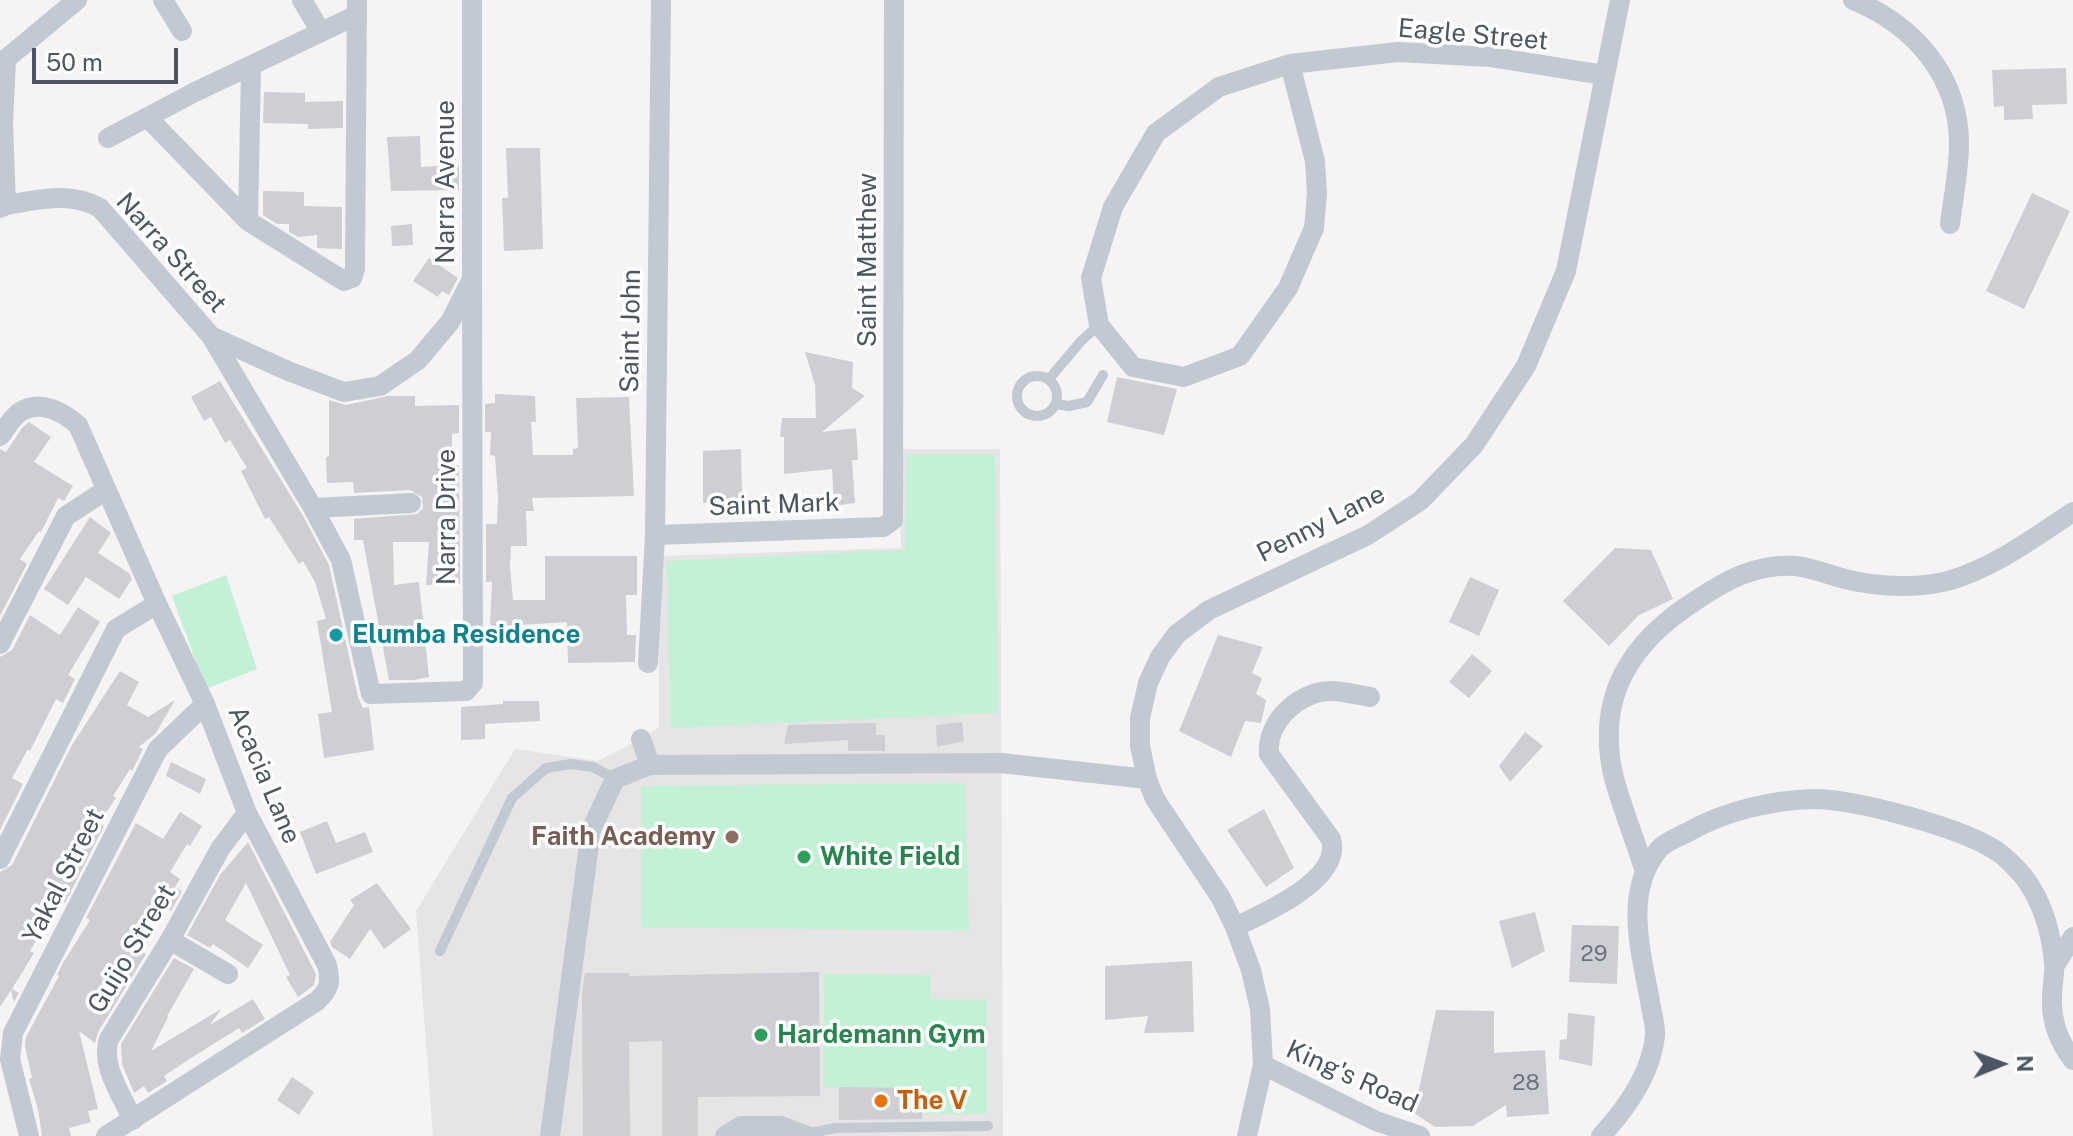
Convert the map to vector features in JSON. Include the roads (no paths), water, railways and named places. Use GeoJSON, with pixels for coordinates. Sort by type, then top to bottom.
{"type":"FeatureCollection","features":[{"type":"Feature","properties":{"kind":"street"},"geometry":{"type":"LineString","coordinates":[[3,207],[3,62],[77,0]]}},
{"type":"Feature","properties":{"kind":"street"},"geometry":{"type":"LineString","coordinates":[[163,0],[182,31]]}},
{"type":"Feature","properties":{"kind":"street"},"geometry":{"type":"LineString","coordinates":[[302,0],[321,32]]}},
{"type":"Feature","properties":{"kind":"street","name":"Narra Avenue"},"geometry":{"type":"LineString","coordinates":[[211,336],[344,392],[380,386],[418,360],[450,322],[472,279],[472,0]]}},
{"type":"Feature","properties":{"kind":"street","name":"Saint John"},"geometry":{"type":"LineString","coordinates":[[648,663],[655,535],[661,0]]}},
{"type":"Feature","properties":{"kind":"street","name":"Saint Matthew"},"geometry":{"type":"LineString","coordinates":[[893,520],[894,0]]}},
{"type":"Feature","properties":{"kind":"street","name":"Penny Lane"},"geometry":{"type":"LineString","coordinates":[[1247,1136],[1263,1065],[1260,1009],[1251,970],[1221,898],[1155,799],[1147,779],[1140,746],[1140,718],[1148,683],[1160,657],[1177,634],[1209,610],[1368,535],[1420,501],[1474,445],[1526,366],[1566,271],[1620,0]]}},
{"type":"Feature","properties":{"kind":"street"},"geometry":{"type":"LineString","coordinates":[[1853,0],[1891,20],[1912,36],[1941,72],[1951,94],[1959,147],[1950,224]]}},
{"type":"Feature","properties":{"kind":"street"},"geometry":{"type":"LineString","coordinates":[[108,138],[321,32],[357,7]]}},
{"type":"Feature","properties":{"kind":"street"},"geometry":{"type":"LineString","coordinates":[[148,118],[248,221],[344,281],[352,278],[355,269],[357,7]]}},
{"type":"Feature","properties":{"kind":"street","name":"Eagle Street"},"geometry":{"type":"LineString","coordinates":[[1290,64],[1315,161],[1317,193],[1314,228],[1288,288],[1240,356],[1184,377],[1133,367],[1099,325],[1091,278],[1113,207],[1156,133],[1219,87],[1290,64],[1398,52],[1491,57],[1604,75]]}},
{"type":"Feature","properties":{"kind":"street"},"geometry":{"type":"LineString","coordinates":[[248,221],[251,66]]}},
{"type":"Feature","properties":{"kind":"street","name":"Narra Street"},"geometry":{"type":"LineString","coordinates":[[3,207],[72,197],[100,208],[211,336]]}},
{"type":"Feature","properties":{"kind":"street","name":"Narra Drive"},"geometry":{"type":"LineString","coordinates":[[211,336],[341,560],[371,694],[466,691],[473,683],[472,279]]}},
{"type":"Feature","properties":{"kind":"street","name":"Acacia Lane"},"geometry":{"type":"LineString","coordinates":[[0,436],[18,413],[40,407],[65,414],[85,436],[157,604],[205,704],[247,813],[327,965],[330,978],[328,991],[317,1001],[106,1136]]}},
{"type":"Feature","properties":{"kind":"street"},"geometry":{"type":"LineString","coordinates":[[0,644],[66,516],[106,490]]}},
{"type":"Feature","properties":{"kind":"street"},"geometry":{"type":"LineString","coordinates":[[313,508],[411,503]]}},
{"type":"Feature","properties":{"kind":"street"},"geometry":{"type":"LineString","coordinates":[[1645,872],[1614,775],[1608,735],[1618,685],[1634,653],[1671,616],[1748,571],[1796,566],[1853,581],[1900,587],[1950,581],[2002,557],[2073,512]]}},
{"type":"Feature","properties":{"kind":"street","name":"Saint Mark"},"geometry":{"type":"LineString","coordinates":[[655,535],[883,527],[893,520]]}},
{"type":"Feature","properties":{"kind":"street"},"geometry":{"type":"LineString","coordinates":[[0,859],[116,629],[157,604]]}},
{"type":"Feature","properties":{"kind":"street"},"geometry":{"type":"LineString","coordinates":[[1235,927],[1306,888],[1331,861],[1334,849],[1331,839],[1269,754],[1268,742],[1275,726],[1300,699],[1329,691],[1370,697]]}},
{"type":"Feature","properties":{"kind":"street","name":"Yakal Street"},"geometry":{"type":"LineString","coordinates":[[29,1136],[10,1059],[9,1046],[13,1033],[158,749],[205,704]]}},
{"type":"Feature","properties":{"kind":"street"},"geometry":{"type":"LineString","coordinates":[[641,739],[650,765]]}},
{"type":"Feature","properties":{"kind":"street"},"geometry":{"type":"LineString","coordinates":[[550,1136],[591,830],[615,779],[650,765],[1001,763],[1147,779]]}},
{"type":"Feature","properties":{"kind":"street"},"geometry":{"type":"LineString","coordinates":[[1601,1136],[1622,1113],[1643,1078],[1656,1035],[1638,939],[1638,894],[1645,872],[1660,847],[1701,825],[1761,805],[1814,799],[1868,807],[1971,836],[2000,852],[2024,877],[2041,906],[2055,965],[2051,1001],[2054,1027],[2073,1060]]}},
{"type":"Feature","properties":{"kind":"street","name":"Guijo Street"},"geometry":{"type":"LineString","coordinates":[[133,1120],[106,1060],[105,1049],[220,849],[247,813]]}},
{"type":"Feature","properties":{"kind":"street"},"geometry":{"type":"LineString","coordinates":[[2055,965],[2073,937]]}},
{"type":"Feature","properties":{"kind":"street"},"geometry":{"type":"LineString","coordinates":[[170,940],[228,974]]}},
{"type":"Feature","properties":{"kind":"street","name":"King's Road"},"geometry":{"type":"LineString","coordinates":[[1263,1065],[1376,1121],[1420,1136]]}},
{"type":"Feature","properties":{"kind":"street"},"geometry":{"type":"LineString","coordinates":[[725,1136],[741,1126],[781,1126],[806,1135]]}},
{"type":"Feature","properties":{"kind":"lane"},"geometry":{"type":"LineString","coordinates":[[1049,379],[1099,325]]}},
{"type":"Feature","properties":{"kind":"lane"},"geometry":{"type":"LineString","coordinates":[[1056,404],[1069,406],[1087,402],[1103,375]]}},
{"type":"Feature","properties":{"kind":"lane"},"geometry":{"type":"LineString","coordinates":[[1039,376],[1049,379],[1056,388],[1056,404],[1046,415],[1036,417],[1026,414],[1019,406],[1017,395],[1020,385],[1028,378],[1039,376]]}},
{"type":"Feature","properties":{"kind":"lane"},"geometry":{"type":"LineString","coordinates":[[440,951],[512,798],[546,768],[571,764],[593,767],[615,779]]}},
{"type":"Feature","properties":{"kind":"lane"},"geometry":{"type":"LineString","coordinates":[[806,1135],[835,1128],[988,1126]]}},
{"type":"Feature","properties":{"kind":"place","name":"Elumba Residence"},"geometry":{"type":"Point","coordinates":[336,635]}},
{"type":"Feature","properties":{"kind":"place","name":"Faith Academy"},"geometry":{"type":"Point","coordinates":[732,837]}},
{"type":"Feature","properties":{"kind":"place","name":"White Field"},"geometry":{"type":"Point","coordinates":[804,857]}},
{"type":"Feature","properties":{"kind":"place","name":"Hardemann Gym"},"geometry":{"type":"Point","coordinates":[761,1035]}},
{"type":"Feature","properties":{"kind":"place","name":"The V"},"geometry":{"type":"Point","coordinates":[881,1101]}}]}
